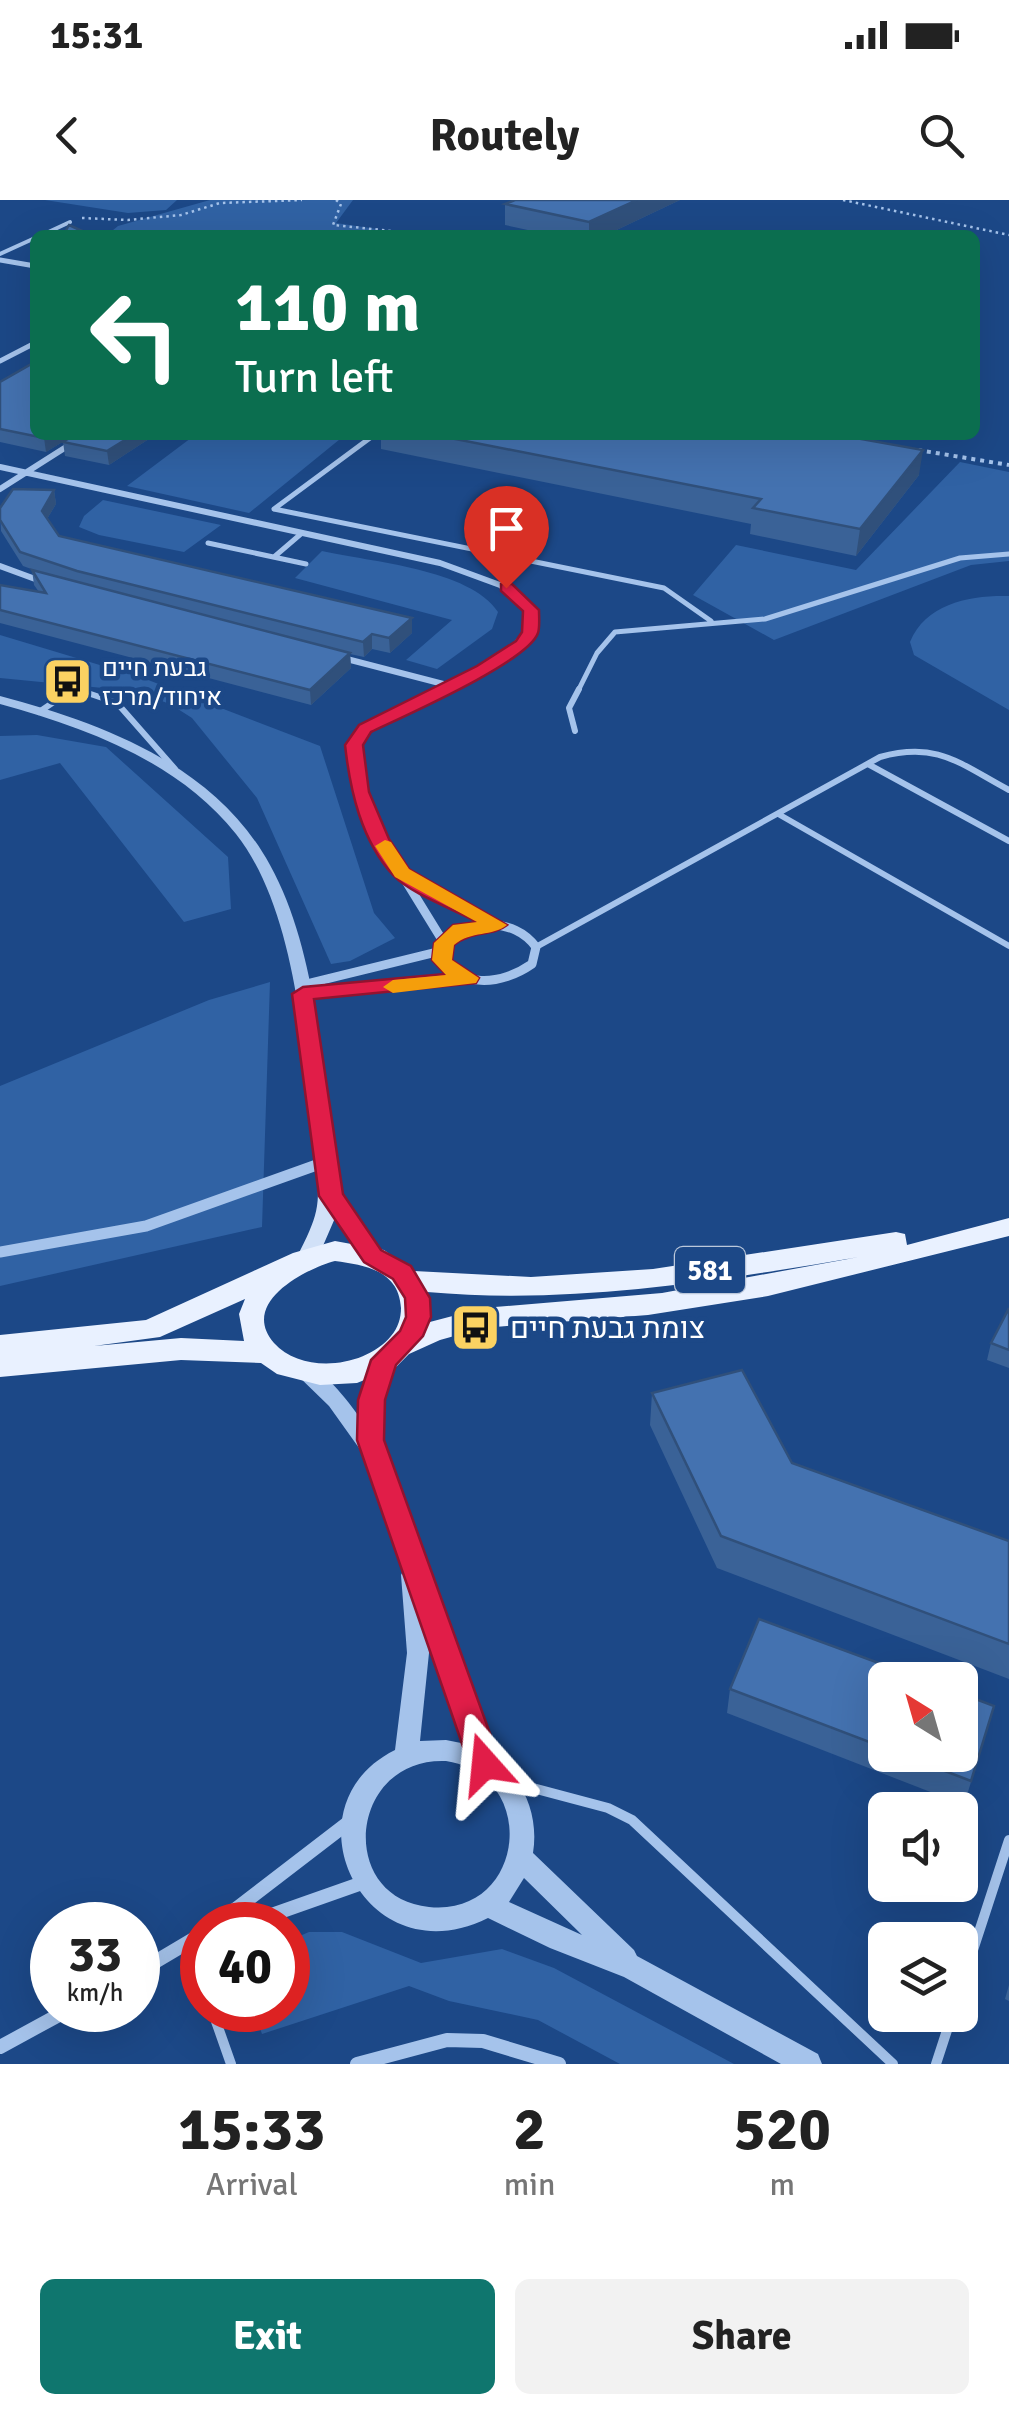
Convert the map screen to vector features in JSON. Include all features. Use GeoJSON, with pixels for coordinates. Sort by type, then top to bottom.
{"type":"FeatureCollection","features":[{"type":"Feature","properties":{"kind":"main road"},"geometry":{"type":"LineString","coordinates":[[325,1162],[331,1196],[372,1256]]}},
{"type":"Feature","properties":{"kind":"main road"},"geometry":{"type":"LineString","coordinates":[[308,1256],[322,1229],[331,1196]]}},
{"type":"Feature","properties":{"kind":"main road","name":"581"},"geometry":{"type":"LineString","coordinates":[[372,1256],[393,1266],[409,1280],[487,1288],[620,1282],[1009,1223]]}},
{"type":"Feature","properties":{"kind":"main road","name":"581"},"geometry":{"type":"LineString","coordinates":[[0,1366],[180,1348],[268,1353],[303,1371],[347,1373],[456,1322],[482,1316],[625,1307],[737,1291],[824,1274],[1009,1223]]}},
{"type":"Feature","properties":{"kind":"main road"},"geometry":{"type":"LineString","coordinates":[[0,1346],[150,1330],[308,1256],[335,1252],[372,1256]]}},
{"type":"Feature","properties":{"kind":"main road"},"geometry":{"type":"LineString","coordinates":[[268,1353],[255,1335],[252,1314],[258,1293],[273,1275]]}},
{"type":"Feature","properties":{"kind":"main road"},"geometry":{"type":"LineString","coordinates":[[394,1352],[418,1317],[418,1298],[409,1280]]}},
{"type":"Feature","properties":{"kind":"street"},"geometry":{"type":"LineString","coordinates":[[0,257],[30,265]]}},
{"type":"Feature","properties":{"kind":"street"},"geometry":{"type":"LineString","coordinates":[[0,361],[30,345]]}},
{"type":"Feature","properties":{"kind":"street"},"geometry":{"type":"LineString","coordinates":[[0,488],[77,440]]}},
{"type":"Feature","properties":{"kind":"street"},"geometry":{"type":"LineString","coordinates":[[0,467],[467,571],[522,598],[531,610],[532,621],[530,633],[521,644],[452,686],[365,729],[354,745],[360,792],[380,839],[442,947],[448,967],[469,978]]}},
{"type":"Feature","properties":{"kind":"street"},"geometry":{"type":"LineString","coordinates":[[0,566],[61,587]]}},
{"type":"Feature","properties":{"kind":"street"},"geometry":{"type":"LineString","coordinates":[[336,657],[452,686]]}},
{"type":"Feature","properties":{"kind":"street"},"geometry":{"type":"LineString","coordinates":[[0,700],[132,748],[181,777],[220,809],[251,846],[279,908],[302,989],[325,1162],[146,1226],[0,1252]]}},
{"type":"Feature","properties":{"kind":"street"},"geometry":{"type":"LineString","coordinates":[[302,989],[512,977],[532,964],[536,947],[519,930],[498,925],[402,873]]}},
{"type":"Feature","properties":{"kind":"street"},"geometry":{"type":"LineString","coordinates":[[302,989],[442,947],[460,930],[498,925]]}},
{"type":"Feature","properties":{"kind":"street"},"geometry":{"type":"LineString","coordinates":[[394,1352],[369,1421],[375,1457],[485,1764]]}},
{"type":"Feature","properties":{"kind":"street"},"geometry":{"type":"LineString","coordinates":[[303,1371],[336,1400],[375,1457]]}},
{"type":"Feature","properties":{"kind":"street"},"geometry":{"type":"LineString","coordinates":[[406,1760],[418,1653],[407,1540]]}},
{"type":"Feature","properties":{"kind":"street"},"geometry":{"type":"LineString","coordinates":[[446,1752],[485,1764],[506,1781],[525,1817],[522,1858],[508,1884],[486,1904],[458,1916],[412,1915],[385,1902],[365,1882],[351,1844],[354,1818],[372,1783],[406,1760],[446,1752]]}},
{"type":"Feature","properties":{"kind":"street"},"geometry":{"type":"LineString","coordinates":[[245,1902],[354,1818]]}},
{"type":"Feature","properties":{"kind":"street"},"geometry":{"type":"LineString","coordinates":[[522,1858],[632,1966]]}},
{"type":"Feature","properties":{"kind":"street"},"geometry":{"type":"LineString","coordinates":[[308,1902],[365,1882]]}},
{"type":"Feature","properties":{"kind":"street"},"geometry":{"type":"LineString","coordinates":[[486,1904],[559,1939],[632,1966],[808,2064]]}},
{"type":"Feature","properties":{"kind":"street"},"geometry":{"type":"LineString","coordinates":[[0,2047],[30,2031]]}},
{"type":"Feature","properties":{"kind":"street"},"geometry":{"type":"LineString","coordinates":[[357,2064],[447,2040],[483,2041],[560,2064]]}},
{"type":"Feature","properties":{"kind":"lane"},"geometry":{"type":"LineString","coordinates":[[53,230],[70,222]]}},
{"type":"Feature","properties":{"kind":"lane"},"geometry":{"type":"LineString","coordinates":[[0,257],[30,241]]}},
{"type":"Feature","properties":{"kind":"lane"},"geometry":{"type":"LineString","coordinates":[[367,440],[274,508],[664,588],[712,621]]}},
{"type":"Feature","properties":{"kind":"lane"},"geometry":{"type":"LineString","coordinates":[[274,557],[302,533]]}},
{"type":"Feature","properties":{"kind":"lane"},"geometry":{"type":"LineString","coordinates":[[208,543],[306,564]]}},
{"type":"Feature","properties":{"kind":"lane"},"geometry":{"type":"LineString","coordinates":[[575,731],[569,708],[597,652],[614,632],[765,619],[960,558],[1009,554]]}},
{"type":"Feature","properties":{"kind":"lane"},"geometry":{"type":"LineString","coordinates":[[39,712],[74,688],[117,703],[181,777]]}},
{"type":"Feature","properties":{"kind":"lane"},"geometry":{"type":"LineString","coordinates":[[536,947],[868,764],[906,750],[938,752],[1009,790]]}},
{"type":"Feature","properties":{"kind":"lane"},"geometry":{"type":"LineString","coordinates":[[868,764],[1009,841]]}},
{"type":"Feature","properties":{"kind":"lane"},"geometry":{"type":"LineString","coordinates":[[780,815],[1009,946]]}},
{"type":"Feature","properties":{"kind":"lane"},"geometry":{"type":"LineString","coordinates":[[506,1781],[608,1808],[632,1820],[893,2064]]}},
{"type":"Feature","properties":{"kind":"lane"},"geometry":{"type":"LineString","coordinates":[[978,1935],[1009,1840]]}},
{"type":"Feature","properties":{"kind":"lane"},"geometry":{"type":"LineString","coordinates":[[220,2032],[231,2064]]}},
{"type":"Feature","properties":{"kind":"lane"},"geometry":{"type":"LineString","coordinates":[[936,2064],[946,2032]]}},
{"type":"Feature","properties":{"kind":"path"},"geometry":{"type":"LineString","coordinates":[[70,222],[82,218],[128,220],[180,215],[220,203],[302,200]]}},
{"type":"Feature","properties":{"kind":"path"},"geometry":{"type":"LineString","coordinates":[[336,200],[341,204],[333,225],[382,230]]}},
{"type":"Feature","properties":{"kind":"path"},"geometry":{"type":"LineString","coordinates":[[843,200],[1009,235]]}},
{"type":"Feature","properties":{"kind":"path"},"geometry":{"type":"LineString","coordinates":[[906,448],[1009,465]]}},
{"type":"Feature","properties":{"kind":"shaded area"},"geometry":{"type":"Polygon","coordinates":[[[45,200],[177,200],[166,210],[128,213],[45,200]]]}},
{"type":"Feature","properties":{"kind":"shaded area"},"geometry":{"type":"Polygon","coordinates":[[[210,200],[353,200],[336,223],[377,229],[113,230],[210,200]]]}},
{"type":"Feature","properties":{"kind":"shaded area"},"geometry":{"type":"Polygon","coordinates":[[[188,440],[339,440],[249,513],[127,486],[188,440]]]}},
{"type":"Feature","properties":{"kind":"shaded area"},"geometry":{"type":"Polygon","coordinates":[[[960,462],[1009,472],[1009,561],[971,565],[774,640],[693,595],[736,545],[856,570],[960,462]]]}},
{"type":"Feature","properties":{"kind":"shaded area"},"geometry":{"type":"Polygon","coordinates":[[[103,500],[221,525],[184,552],[99,535],[79,527],[84,516],[103,500]]]}},
{"type":"Feature","properties":{"kind":"shaded area"},"geometry":{"type":"Polygon","coordinates":[[[322,551],[418,570],[466,586],[498,612],[492,629],[437,669],[406,660],[452,620],[295,578],[322,551]]]}},
{"type":"Feature","properties":{"kind":"shaded area"},"geometry":{"type":"Polygon","coordinates":[[[1009,596],[1009,710],[914,655],[910,642],[917,629],[938,610],[980,597],[1009,596]]]}},
{"type":"Feature","properties":{"kind":"shaded area"},"geometry":{"type":"Polygon","coordinates":[[[0,635],[143,678],[320,746],[374,913],[395,938],[350,961],[331,964],[257,798],[192,718],[170,704],[134,691],[0,678],[0,635]]]}},
{"type":"Feature","properties":{"kind":"shaded area"},"geometry":{"type":"Polygon","coordinates":[[[37,735],[106,747],[228,857],[231,909],[184,922],[60,763],[0,780],[0,736],[37,735]]]}},
{"type":"Feature","properties":{"kind":"shaded area"},"geometry":{"type":"Polygon","coordinates":[[[270,982],[262,1227],[0,1286],[0,1086],[209,1000],[270,982]]]}},
{"type":"Feature","properties":{"kind":"shaded area"},"geometry":{"type":"Polygon","coordinates":[[[310,1932],[342,1932],[421,1963],[502,1949],[554,1968],[734,2064],[620,2064],[538,2020],[449,2001],[409,1986],[310,2018],[310,1932]]]}},
{"type":"Feature","properties":{"kind":"building"},"geometry":{"type":"Polygon","coordinates":[[[515,200],[637,200],[589,222],[505,204],[515,200]]]}},
{"type":"Feature","properties":{"kind":"building"},"geometry":{"type":"Polygon","coordinates":[[[30,365],[30,435],[0,429],[0,382],[30,365]]]}},
{"type":"Feature","properties":{"kind":"building"},"geometry":{"type":"Polygon","coordinates":[[[66,440],[125,440],[107,451],[63,442],[66,440]]]}},
{"type":"Feature","properties":{"kind":"building"},"geometry":{"type":"Polygon","coordinates":[[[460,440],[867,440],[923,450],[860,529],[753,508],[761,499],[460,440]]]}},
{"type":"Feature","properties":{"kind":"building"},"geometry":{"type":"Polygon","coordinates":[[[13,489],[54,490],[42,511],[59,536],[412,618],[389,638],[372,634],[363,642],[77,571],[20,552],[0,520],[0,508],[13,489]]]}},
{"type":"Feature","properties":{"kind":"building"},"geometry":{"type":"Polygon","coordinates":[[[32,570],[350,653],[310,690],[0,610],[0,585],[46,593],[32,570]]]}},
{"type":"Feature","properties":{"kind":"building"},"geometry":{"type":"Polygon","coordinates":[[[1009,1308],[1009,1350],[991,1343],[1009,1308]]]}},
{"type":"Feature","properties":{"kind":"building"},"geometry":{"type":"Polygon","coordinates":[[[742,1370],[792,1463],[1009,1541],[1009,1644],[721,1536],[652,1393],[742,1370]]]}},
{"type":"Feature","properties":{"kind":"building"},"geometry":{"type":"Polygon","coordinates":[[[759,1619],[876,1662],[868,1662],[868,1742],[730,1689],[759,1619]]]}},
{"type":"Feature","properties":{"kind":"building"},"geometry":{"type":"Polygon","coordinates":[[[978,1700],[994,1706],[978,1758],[978,1700]]]}},
{"type":"Feature","properties":{"kind":"building"},"geometry":{"type":"Polygon","coordinates":[[[947,1772],[974,1772],[971,1781],[947,1772]]]}},
{"type":"Feature","properties":{"kind":"slow traffic"},"geometry":{"type":"LineString","coordinates":[[385,846],[402,873],[498,925],[460,930],[444,943],[442,960],[456,974],[469,978],[393,987]]}},
{"type":"Feature","properties":{"kind":"place","name":"גבעת חיים איחוד/מרכז"},"geometry":{"type":"Point","coordinates":[67,681]}},
{"type":"Feature","properties":{"kind":"place","name":"צומת גבעת חיים"},"geometry":{"type":"Point","coordinates":[475,1328]}},
{"type":"Feature","properties":{"kind":"route"},"geometry":{"type":"LineString","coordinates":[[485,1764],[371,1440],[372,1400],[384,1360],[410,1336],[418,1317],[418,1298],[402,1272],[372,1256],[331,1196],[303,994],[469,978],[456,974],[442,960],[444,943],[460,930],[498,925],[402,873],[380,839],[360,792],[354,745],[365,729],[483,670],[521,644],[530,633],[531,610],[522,598],[506,588]]}}]}
